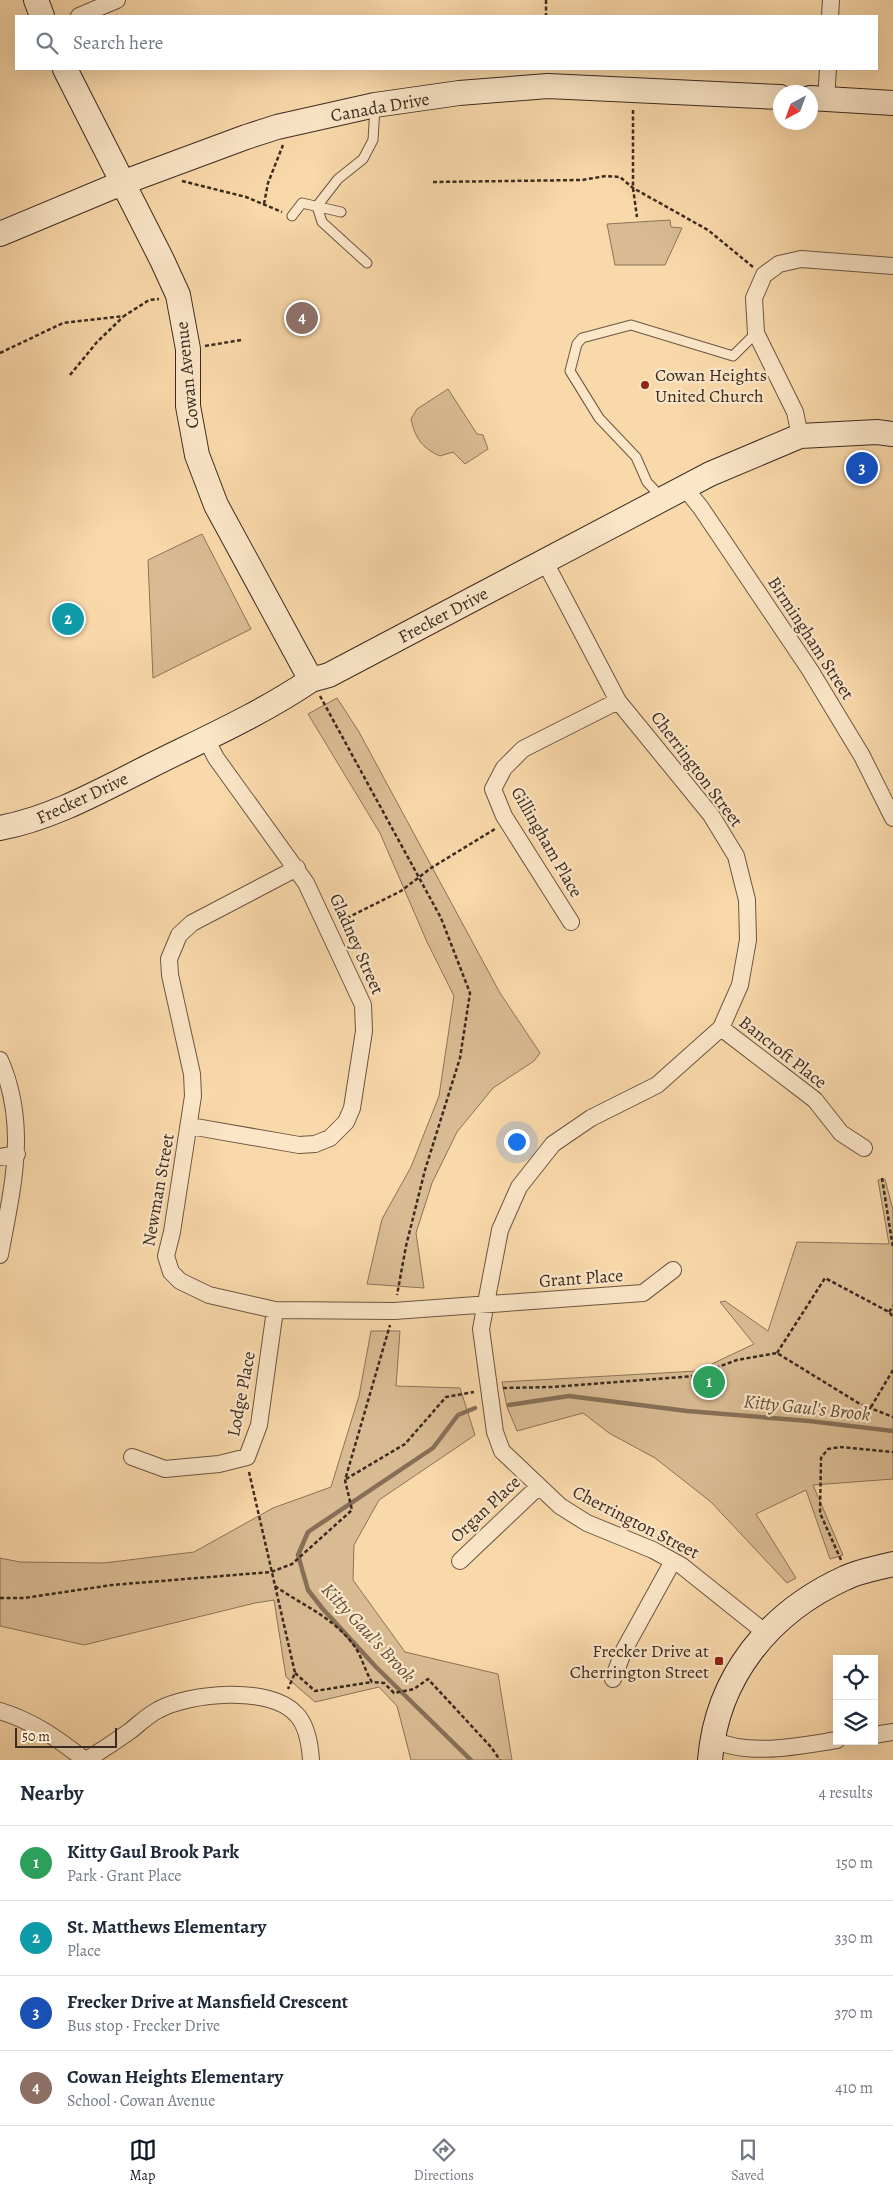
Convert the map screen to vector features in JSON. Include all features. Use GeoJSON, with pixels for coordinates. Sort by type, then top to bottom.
{"type":"FeatureCollection","features":[{"type":"Feature","properties":{"kind":"street"},"geometry":{"type":"LineString","coordinates":[[36,0],[42,15]]}},
{"type":"Feature","properties":{"kind":"street"},"geometry":{"type":"LineString","coordinates":[[82,15],[117,0]]}},
{"type":"Feature","properties":{"kind":"street"},"geometry":{"type":"LineString","coordinates":[[830,15],[831,0]]}},
{"type":"Feature","properties":{"kind":"street","name":"Cowan Avenue"},"geometry":{"type":"LineString","coordinates":[[66,70],[162,260],[178,296],[188,349],[188,406],[197,455],[216,505],[315,688]]}},
{"type":"Feature","properties":{"kind":"street"},"geometry":{"type":"LineString","coordinates":[[828,70],[818,98],[893,103]]}},
{"type":"Feature","properties":{"kind":"street","name":"Canada Drive"},"geometry":{"type":"LineString","coordinates":[[0,234],[122,183],[246,137],[277,127],[375,105],[459,93],[548,86],[773,96]]}},
{"type":"Feature","properties":{"kind":"street"},"geometry":{"type":"LineString","coordinates":[[800,436],[794,412],[756,333],[754,298],[764,275],[779,264],[801,259],[893,266]]}},
{"type":"Feature","properties":{"kind":"street","name":"Frecker Drive"},"geometry":{"type":"LineString","coordinates":[[0,828],[26,823],[66,806],[315,688],[329,675],[710,474],[800,436],[877,432],[893,434]]}},
{"type":"Feature","properties":{"kind":"street","name":"Birmingham Street"},"geometry":{"type":"LineString","coordinates":[[684,488],[701,508],[810,670],[862,756],[893,818]]}},
{"type":"Feature","properties":{"kind":"street","name":"Cherrington Street"},"geometry":{"type":"LineString","coordinates":[[545,562],[618,700],[711,815],[736,856],[747,900],[748,940],[740,986],[721,1028],[657,1085],[591,1118],[553,1144],[519,1187],[500,1230],[484,1305],[481,1330],[495,1432],[502,1451],[538,1487],[578,1518],[674,1560],[699,1578],[766,1634]]}},
{"type":"Feature","properties":{"kind":"street","name":"Gillingham Place"},"geometry":{"type":"LineString","coordinates":[[571,922],[504,816],[493,789],[504,768],[522,749],[618,700]]}},
{"type":"Feature","properties":{"kind":"street","name":"Gladney Street"},"geometry":{"type":"LineString","coordinates":[[190,1126],[307,1145],[323,1142],[337,1134],[349,1115],[364,1031],[363,1005],[330,930],[297,868],[216,758],[206,739]]}},
{"type":"Feature","properties":{"kind":"street","name":"Newman Street"},"geometry":{"type":"LineString","coordinates":[[297,868],[277,881],[192,923],[179,935],[170,951],[170,975],[193,1082],[190,1126],[166,1256],[171,1272],[180,1281],[209,1294],[275,1310],[394,1310],[484,1305]]}},
{"type":"Feature","properties":{"kind":"street","name":"Bancroft Place"},"geometry":{"type":"LineString","coordinates":[[721,1028],[814,1100],[841,1133],[864,1148]]}},
{"type":"Feature","properties":{"kind":"street"},"geometry":{"type":"LineString","coordinates":[[0,1060],[15,1119],[17,1154],[14,1184],[0,1256]]}},
{"type":"Feature","properties":{"kind":"street"},"geometry":{"type":"LineString","coordinates":[[0,1157],[17,1154]]}},
{"type":"Feature","properties":{"kind":"street","name":"Grant Place"},"geometry":{"type":"LineString","coordinates":[[484,1305],[643,1293],[673,1270]]}},
{"type":"Feature","properties":{"kind":"street","name":"Lodge Place"},"geometry":{"type":"LineString","coordinates":[[132,1457],[165,1468],[219,1464],[248,1456],[259,1425],[275,1310]]}},
{"type":"Feature","properties":{"kind":"street","name":"Organ Place"},"geometry":{"type":"LineString","coordinates":[[460,1560],[538,1487]]}},
{"type":"Feature","properties":{"kind":"street"},"geometry":{"type":"LineString","coordinates":[[613,1679],[624,1650],[674,1560]]}},
{"type":"Feature","properties":{"kind":"street"},"geometry":{"type":"LineString","coordinates":[[833,1740],[769,1748],[726,1746],[711,1749],[736,1670],[766,1634],[789,1612],[816,1593],[846,1577],[893,1564]]}},
{"type":"Feature","properties":{"kind":"street"},"geometry":{"type":"LineString","coordinates":[[0,1711],[22,1718],[43,1729],[85,1760],[110,1746],[158,1710],[189,1700],[235,1694],[261,1697],[280,1702],[296,1714],[306,1732],[311,1760]]}},
{"type":"Feature","properties":{"kind":"street"},"geometry":{"type":"LineString","coordinates":[[878,1734],[893,1732]]}},
{"type":"Feature","properties":{"kind":"lane"},"geometry":{"type":"LineString","coordinates":[[317,206],[338,178],[363,159],[373,140],[375,105]]}},
{"type":"Feature","properties":{"kind":"lane"},"geometry":{"type":"LineString","coordinates":[[292,216],[302,203],[341,212]]}},
{"type":"Feature","properties":{"kind":"lane"},"geometry":{"type":"LineString","coordinates":[[317,206],[322,222],[367,264]]}},
{"type":"Feature","properties":{"kind":"lane"},"geometry":{"type":"LineString","coordinates":[[662,499],[647,482],[636,457],[599,418],[570,371],[578,344],[582,338],[631,325],[733,356],[756,333]]}},
{"type":"Feature","properties":{"kind":"path"},"geometry":{"type":"LineString","coordinates":[[546,0],[546,15]]}},
{"type":"Feature","properties":{"kind":"path"},"geometry":{"type":"LineString","coordinates":[[633,110],[633,188],[637,217]]}},
{"type":"Feature","properties":{"kind":"path"},"geometry":{"type":"LineString","coordinates":[[264,204],[268,183],[283,145]]}},
{"type":"Feature","properties":{"kind":"path"},"geometry":{"type":"LineString","coordinates":[[433,182],[582,180],[620,176],[633,188],[708,230],[754,268]]}},
{"type":"Feature","properties":{"kind":"path"},"geometry":{"type":"LineString","coordinates":[[182,182],[246,196],[292,216]]}},
{"type":"Feature","properties":{"kind":"path"},"geometry":{"type":"LineString","coordinates":[[70,375],[96,342],[124,316],[149,300],[162,298]]}},
{"type":"Feature","properties":{"kind":"path"},"geometry":{"type":"LineString","coordinates":[[0,352],[64,323],[124,316]]}},
{"type":"Feature","properties":{"kind":"path"},"geometry":{"type":"LineString","coordinates":[[201,347],[241,340]]}},
{"type":"Feature","properties":{"kind":"path"},"geometry":{"type":"LineString","coordinates":[[315,688],[441,918],[470,993],[460,1058],[425,1170],[406,1246],[396,1299]]}},
{"type":"Feature","properties":{"kind":"path"},"geometry":{"type":"LineString","coordinates":[[341,922],[401,891],[419,876],[501,826]]}},
{"type":"Feature","properties":{"kind":"path"},"geometry":{"type":"LineString","coordinates":[[882,1178],[893,1248]]}},
{"type":"Feature","properties":{"kind":"path"},"geometry":{"type":"LineString","coordinates":[[777,1353],[825,1278],[889,1312],[893,1317]]}},
{"type":"Feature","properties":{"kind":"path"},"geometry":{"type":"LineString","coordinates":[[889,1312],[893,1306]]}},
{"type":"Feature","properties":{"kind":"path"},"geometry":{"type":"LineString","coordinates":[[0,1598],[24,1598],[112,1585],[271,1572],[292,1564],[351,1513],[345,1480],[391,1324]]}},
{"type":"Feature","properties":{"kind":"path"},"geometry":{"type":"LineString","coordinates":[[502,1388],[552,1387],[694,1376],[737,1360],[777,1353],[860,1404],[893,1417]]}},
{"type":"Feature","properties":{"kind":"path"},"geometry":{"type":"LineString","coordinates":[[871,1407],[893,1370]]}},
{"type":"Feature","properties":{"kind":"path"},"geometry":{"type":"LineString","coordinates":[[345,1480],[405,1444],[446,1397],[475,1392]]}},
{"type":"Feature","properties":{"kind":"path"},"geometry":{"type":"LineString","coordinates":[[841,1561],[820,1513],[821,1458],[828,1450],[840,1446],[893,1452]]}},
{"type":"Feature","properties":{"kind":"path"},"geometry":{"type":"LineString","coordinates":[[249,1470],[295,1672],[315,1691],[372,1682],[384,1683],[394,1693],[414,1689],[428,1679],[491,1747],[500,1760]]}},
{"type":"Feature","properties":{"kind":"path"},"geometry":{"type":"LineString","coordinates":[[274,1586],[296,1601],[317,1610],[341,1629],[357,1649],[363,1668],[372,1682]]}},
{"type":"Feature","properties":{"kind":"path"},"geometry":{"type":"LineString","coordinates":[[288,1688],[295,1672]]}},
{"type":"Feature","properties":{"kind":"shaded area"},"geometry":{"type":"Polygon","coordinates":[[[670,220],[671,227],[682,228],[665,265],[615,265],[607,224],[670,220]]]}},
{"type":"Feature","properties":{"kind":"shaded area"},"geometry":{"type":"Polygon","coordinates":[[[448,389],[477,434],[483,435],[488,449],[465,464],[453,452],[440,456],[428,450],[417,437],[411,419],[417,409],[448,389]]]}},
{"type":"Feature","properties":{"kind":"shaded area"},"geometry":{"type":"Polygon","coordinates":[[[202,534],[251,629],[153,678],[148,560],[202,534]]]}},
{"type":"Feature","properties":{"kind":"shaded area"},"geometry":{"type":"Polygon","coordinates":[[[337,698],[359,732],[500,993],[540,1053],[534,1061],[493,1088],[457,1132],[432,1183],[416,1233],[424,1288],[367,1284],[382,1219],[411,1167],[439,1096],[454,996],[427,942],[380,833],[308,714],[337,698]]]}},
{"type":"Feature","properties":{"kind":"shaded area"},"geometry":{"type":"Polygon","coordinates":[[[885,1179],[893,1210],[893,1479],[813,1485],[843,1555],[830,1559],[806,1490],[756,1514],[796,1578],[787,1583],[711,1502],[655,1458],[609,1433],[583,1413],[517,1431],[507,1407],[502,1382],[697,1371],[754,1344],[720,1302],[725,1301],[768,1331],[797,1242],[889,1244],[878,1180],[885,1179]]]}},
{"type":"Feature","properties":{"kind":"shaded area"},"geometry":{"type":"Polygon","coordinates":[[[371,1331],[400,1331],[396,1386],[460,1388],[475,1435],[379,1500],[354,1545],[353,1580],[405,1652],[498,1674],[512,1760],[411,1760],[397,1706],[379,1687],[315,1702],[286,1677],[274,1600],[84,1645],[0,1626],[0,1558],[20,1562],[104,1563],[194,1552],[273,1508],[331,1487],[359,1396],[371,1331]]]}},
{"type":"Feature","properties":{"kind":"waterway","name":"Kitty Gaul's Brook"},"geometry":{"type":"LineString","coordinates":[[509,1405],[569,1396],[687,1411],[809,1421],[893,1431]]}},
{"type":"Feature","properties":{"kind":"waterway","name":"Kitty Gaul's Brook"},"geometry":{"type":"LineString","coordinates":[[471,1760],[376,1667],[322,1608],[308,1590],[298,1555],[308,1532],[433,1448],[458,1415],[475,1408]]}},
{"type":"Feature","properties":{"kind":"place","name":"Cowan Heights Elementary"},"geometry":{"type":"Point","coordinates":[302,318]}},
{"type":"Feature","properties":{"kind":"place","name":"Cowan Heights United Church"},"geometry":{"type":"Point","coordinates":[645,385]}},
{"type":"Feature","properties":{"kind":"place","name":"Frecker Drive at Mansfield Crescent"},"geometry":{"type":"Point","coordinates":[862,468]}},
{"type":"Feature","properties":{"kind":"place","name":"St. Matthews Elementary"},"geometry":{"type":"Point","coordinates":[68,619]}},
{"type":"Feature","properties":{"kind":"place","name":"Kitty Gaul Brook Park"},"geometry":{"type":"Point","coordinates":[709,1382]}},
{"type":"Feature","properties":{"kind":"place","name":"Frecker Drive at Cherrington Street"},"geometry":{"type":"Point","coordinates":[719,1661]}}]}
